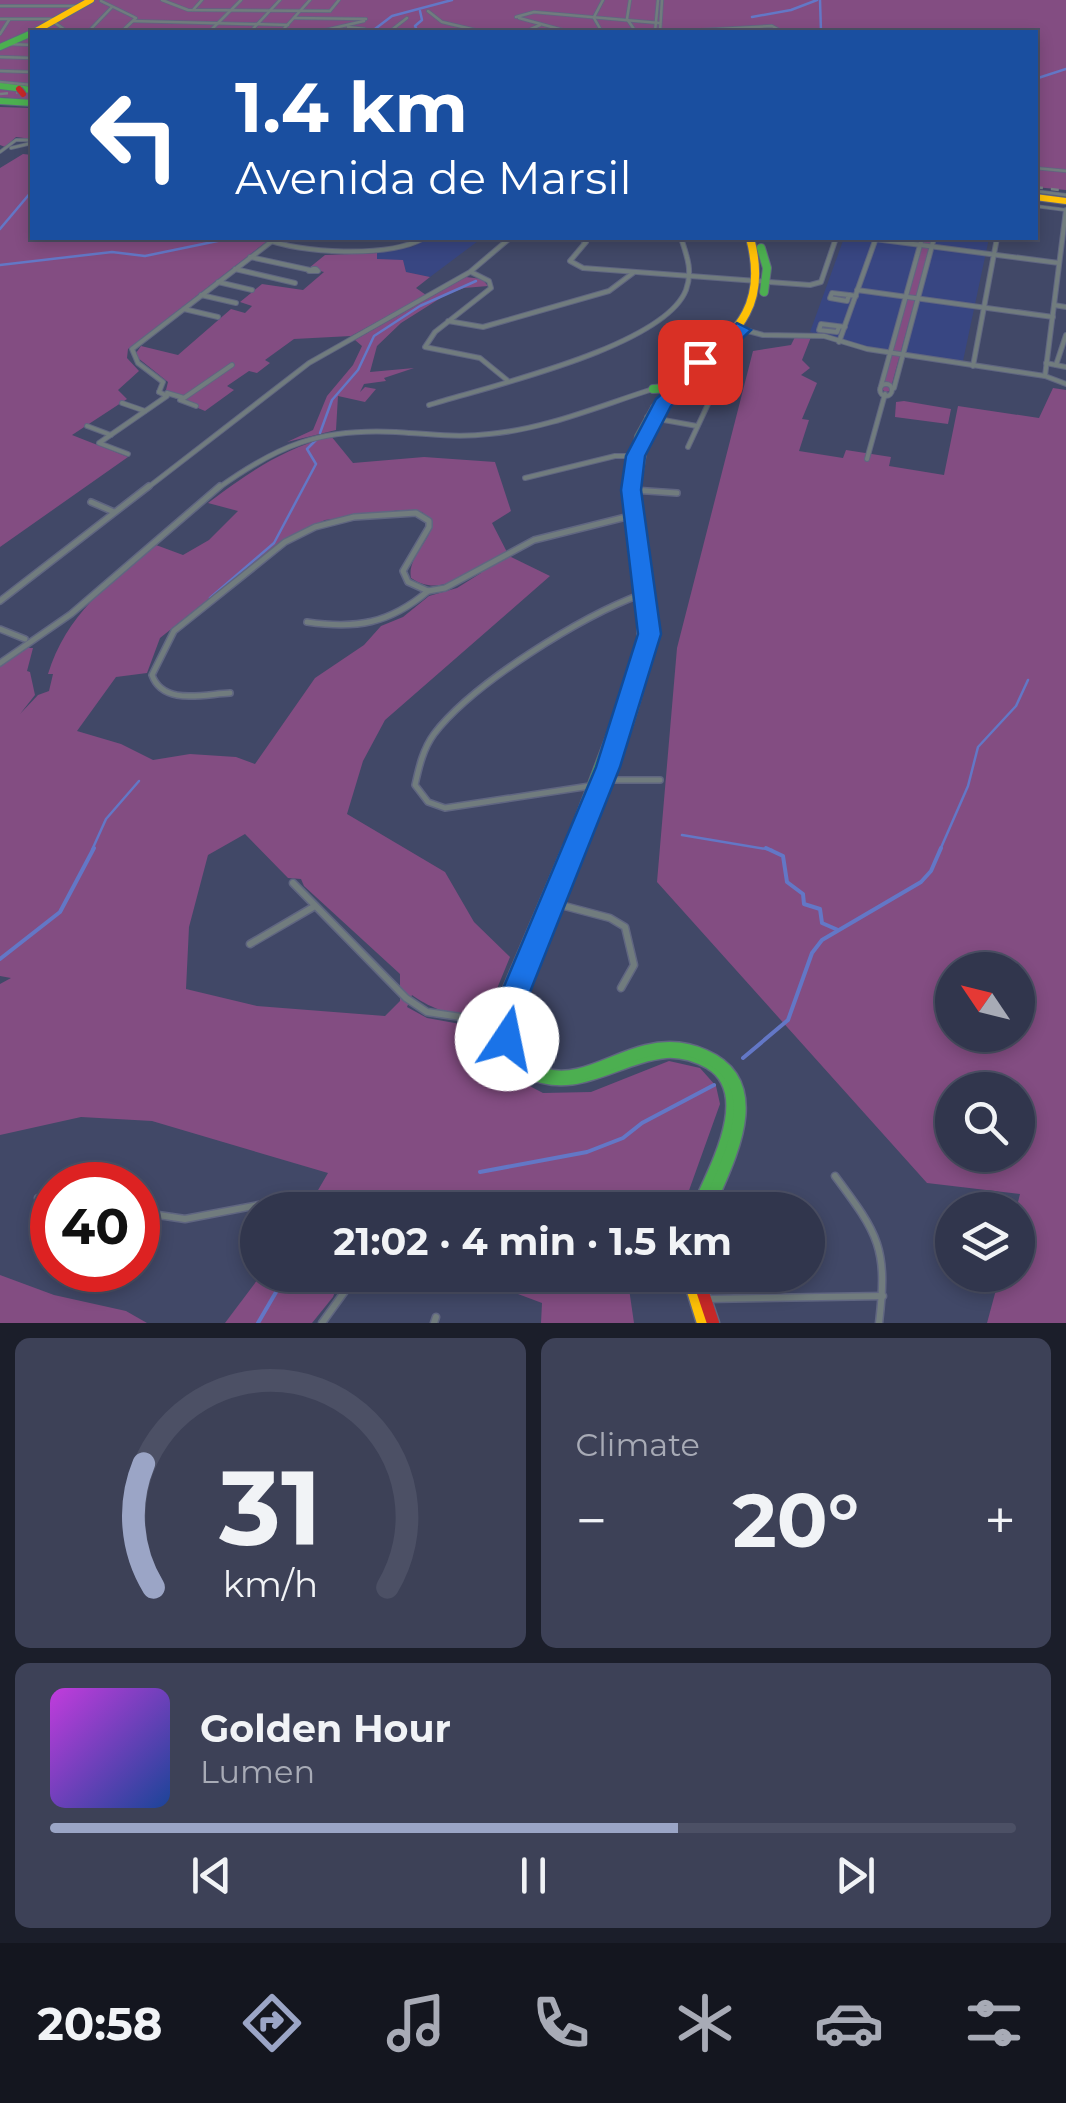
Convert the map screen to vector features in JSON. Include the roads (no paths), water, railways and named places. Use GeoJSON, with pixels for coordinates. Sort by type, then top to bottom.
{"type":"FeatureCollection","features":[{"type":"Feature","properties":{"kind":"main road"},"geometry":{"type":"LineString","coordinates":[[39,30],[95,2]]}},
{"type":"Feature","properties":{"kind":"main road"},"geometry":{"type":"LineString","coordinates":[[2,42],[30,34]]}},
{"type":"Feature","properties":{"kind":"main road"},"geometry":{"type":"LineString","coordinates":[[0,86],[30,95]]}},
{"type":"Feature","properties":{"kind":"main road"},"geometry":{"type":"LineString","coordinates":[[0,100],[30,95]]}},
{"type":"Feature","properties":{"kind":"main road"},"geometry":{"type":"LineString","coordinates":[[1038,198],[1066,203]]}},
{"type":"Feature","properties":{"kind":"main road"},"geometry":{"type":"LineString","coordinates":[[703,1192],[731,1110],[731,1090],[716,1067],[690,1052],[668,1051],[594,1079],[554,1083],[527,1074],[508,1058],[499,1042],[499,1022],[598,783],[646,648],[644,594],[628,489],[633,455],[667,388],[740,329],[753,307],[764,282],[754,240]]}},
{"type":"Feature","properties":{"kind":"main road"},"geometry":{"type":"LineString","coordinates":[[499,1022],[522,1061],[556,1076],[591,1072],[665,1044],[693,1046],[722,1063],[739,1088],[740,1112],[713,1192]]}},
{"type":"Feature","properties":{"kind":"main road"},"geometry":{"type":"LineString","coordinates":[[694,1292],[703,1323]]}},
{"type":"Feature","properties":{"kind":"main road"},"geometry":{"type":"LineString","coordinates":[[697,1292],[697,1299],[714,1323]]}},
{"type":"Feature","properties":{"kind":"street"},"geometry":{"type":"LineString","coordinates":[[162,0],[192,10],[330,11]]}},
{"type":"Feature","properties":{"kind":"street"},"geometry":{"type":"LineString","coordinates":[[192,10],[202,0]]}},
{"type":"Feature","properties":{"kind":"street"},"geometry":{"type":"LineString","coordinates":[[211,30],[241,0]]}},
{"type":"Feature","properties":{"kind":"street"},"geometry":{"type":"LineString","coordinates":[[252,30],[280,0]]}},
{"type":"Feature","properties":{"kind":"street"},"geometry":{"type":"LineString","coordinates":[[300,0],[310,0]]}},
{"type":"Feature","properties":{"kind":"street"},"geometry":{"type":"LineString","coordinates":[[283,30],[310,0]]}},
{"type":"Feature","properties":{"kind":"street"},"geometry":{"type":"LineString","coordinates":[[325,17],[340,0]]}},
{"type":"Feature","properties":{"kind":"street"},"geometry":{"type":"LineString","coordinates":[[594,17],[603,0]]}},
{"type":"Feature","properties":{"kind":"street"},"geometry":{"type":"LineString","coordinates":[[630,0],[628,20],[635,30]]}},
{"type":"Feature","properties":{"kind":"street"},"geometry":{"type":"LineString","coordinates":[[659,30],[656,22],[660,0]]}},
{"type":"Feature","properties":{"kind":"street"},"geometry":{"type":"LineString","coordinates":[[0,6],[95,2],[136,18],[123,30]]}},
{"type":"Feature","properties":{"kind":"street"},"geometry":{"type":"LineString","coordinates":[[88,30],[95,2]]}},
{"type":"Feature","properties":{"kind":"street"},"geometry":{"type":"LineString","coordinates":[[428,11],[442,22],[476,30]]}},
{"type":"Feature","properties":{"kind":"street"},"geometry":{"type":"LineString","coordinates":[[564,30],[516,17],[534,12],[656,22]]}},
{"type":"Feature","properties":{"kind":"street"},"geometry":{"type":"LineString","coordinates":[[594,17],[601,30]]}},
{"type":"Feature","properties":{"kind":"street"},"geometry":{"type":"LineString","coordinates":[[294,18],[366,19],[348,28]]}},
{"type":"Feature","properties":{"kind":"street"},"geometry":{"type":"LineString","coordinates":[[397,30],[407,18]]}},
{"type":"Feature","properties":{"kind":"street"},"geometry":{"type":"LineString","coordinates":[[0,19],[58,21],[66,30]]}},
{"type":"Feature","properties":{"kind":"street"},"geometry":{"type":"LineString","coordinates":[[9,19],[2,42],[30,45]]}},
{"type":"Feature","properties":{"kind":"street"},"geometry":{"type":"LineString","coordinates":[[133,21],[288,25]]}},
{"type":"Feature","properties":{"kind":"street"},"geometry":{"type":"LineString","coordinates":[[153,30],[160,22]]}},
{"type":"Feature","properties":{"kind":"street"},"geometry":{"type":"LineString","coordinates":[[439,30],[442,22]]}},
{"type":"Feature","properties":{"kind":"street"},"geometry":{"type":"LineString","coordinates":[[528,30],[542,23]]}},
{"type":"Feature","properties":{"kind":"street"},"geometry":{"type":"LineString","coordinates":[[724,30],[772,26],[779,30]]}},
{"type":"Feature","properties":{"kind":"street"},"geometry":{"type":"LineString","coordinates":[[348,28],[365,28]]}},
{"type":"Feature","properties":{"kind":"street"},"geometry":{"type":"LineString","coordinates":[[0,57],[30,58]]}},
{"type":"Feature","properties":{"kind":"street"},"geometry":{"type":"LineString","coordinates":[[0,71],[30,72]]}},
{"type":"Feature","properties":{"kind":"street"},"geometry":{"type":"LineString","coordinates":[[13,143],[28,142]]}},
{"type":"Feature","properties":{"kind":"street"},"geometry":{"type":"LineString","coordinates":[[2,151],[13,143],[28,142]]}},
{"type":"Feature","properties":{"kind":"street"},"geometry":{"type":"LineString","coordinates":[[2,151],[28,142]]}},
{"type":"Feature","properties":{"kind":"street"},"geometry":{"type":"LineString","coordinates":[[1038,168],[1066,171]]}},
{"type":"Feature","properties":{"kind":"street"},"geometry":{"type":"LineString","coordinates":[[1066,203],[1064,246],[1045,376],[1046,381],[1066,385]]}},
{"type":"Feature","properties":{"kind":"street"},"geometry":{"type":"LineString","coordinates":[[160,392],[163,382],[138,364],[132,350],[273,240],[325,254],[410,246],[420,240]]}},
{"type":"Feature","properties":{"kind":"street"},"geometry":{"type":"LineString","coordinates":[[0,601],[309,363],[470,272],[508,240]]}},
{"type":"Feature","properties":{"kind":"street"},"geometry":{"type":"LineString","coordinates":[[583,240],[586,242],[570,258],[572,264],[583,268],[819,284],[835,240]]}},
{"type":"Feature","properties":{"kind":"street"},"geometry":{"type":"LineString","coordinates":[[428,405],[641,334],[673,308],[690,277],[689,256],[682,240]]}},
{"type":"Feature","properties":{"kind":"street"},"geometry":{"type":"LineString","coordinates":[[840,342],[841,328],[875,240]]}},
{"type":"Feature","properties":{"kind":"street"},"geometry":{"type":"LineString","coordinates":[[934,240],[932,246],[918,298],[904,349],[893,393],[885,394],[878,390],[921,241],[932,246],[1059,263]]}},
{"type":"Feature","properties":{"kind":"street"},"geometry":{"type":"LineString","coordinates":[[973,366],[997,240]]}},
{"type":"Feature","properties":{"kind":"street"},"geometry":{"type":"LineString","coordinates":[[250,257],[310,270]]}},
{"type":"Feature","properties":{"kind":"street"},"geometry":{"type":"LineString","coordinates":[[234,269],[294,282]]}},
{"type":"Feature","properties":{"kind":"street"},"geometry":{"type":"LineString","coordinates":[[470,272],[489,280],[491,288],[430,336],[425,348],[480,358],[507,380]]}},
{"type":"Feature","properties":{"kind":"street"},"geometry":{"type":"LineString","coordinates":[[448,321],[483,327],[512,320],[608,291],[634,272]]}},
{"type":"Feature","properties":{"kind":"street"},"geometry":{"type":"LineString","coordinates":[[218,282],[252,290]]}},
{"type":"Feature","properties":{"kind":"street"},"geometry":{"type":"LineString","coordinates":[[201,295],[236,303]]}},
{"type":"Feature","properties":{"kind":"street"},"geometry":{"type":"LineString","coordinates":[[853,295],[904,296],[1052,317]]}},
{"type":"Feature","properties":{"kind":"street"},"geometry":{"type":"LineString","coordinates":[[1054,305],[1066,307]]}},
{"type":"Feature","properties":{"kind":"street"},"geometry":{"type":"LineString","coordinates":[[184,309],[218,317]]}},
{"type":"Feature","properties":{"kind":"street"},"geometry":{"type":"LineString","coordinates":[[740,329],[763,335],[824,336],[840,342],[904,349],[973,366],[1045,376]]}},
{"type":"Feature","properties":{"kind":"street"},"geometry":{"type":"LineString","coordinates":[[1056,365],[1066,337]]}},
{"type":"Feature","properties":{"kind":"street"},"geometry":{"type":"LineString","coordinates":[[891,348],[904,349]]}},
{"type":"Feature","properties":{"kind":"street"},"geometry":{"type":"LineString","coordinates":[[1046,364],[1066,367]]}},
{"type":"Feature","properties":{"kind":"street"},"geometry":{"type":"LineString","coordinates":[[160,392],[184,398],[232,365]]}},
{"type":"Feature","properties":{"kind":"street"},"geometry":{"type":"LineString","coordinates":[[881,386],[894,388]]}},
{"type":"Feature","properties":{"kind":"street"},"geometry":{"type":"LineString","coordinates":[[0,663],[26,639],[66,618],[135,556],[256,462],[282,447],[334,432],[510,431],[667,388]]}},
{"type":"Feature","properties":{"kind":"street"},"geometry":{"type":"LineString","coordinates":[[160,392],[196,406]]}},
{"type":"Feature","properties":{"kind":"street"},"geometry":{"type":"LineString","coordinates":[[867,459],[885,394]]}},
{"type":"Feature","properties":{"kind":"street"},"geometry":{"type":"LineString","coordinates":[[128,454],[99,443],[168,396]]}},
{"type":"Feature","properties":{"kind":"street"},"geometry":{"type":"LineString","coordinates":[[688,447],[708,402]]}},
{"type":"Feature","properties":{"kind":"street"},"geometry":{"type":"LineString","coordinates":[[122,403],[145,411]]}},
{"type":"Feature","properties":{"kind":"street"},"geometry":{"type":"LineString","coordinates":[[650,417],[697,426]]}},
{"type":"Feature","properties":{"kind":"street"},"geometry":{"type":"LineString","coordinates":[[87,426],[111,435]]}},
{"type":"Feature","properties":{"kind":"street"},"geometry":{"type":"LineString","coordinates":[[526,478],[633,455]]}},
{"type":"Feature","properties":{"kind":"street"},"geometry":{"type":"LineString","coordinates":[[628,489],[676,493]]}},
{"type":"Feature","properties":{"kind":"street"},"geometry":{"type":"LineString","coordinates":[[91,502],[114,512]]}},
{"type":"Feature","properties":{"kind":"street"},"geometry":{"type":"LineString","coordinates":[[230,693],[173,696],[156,686],[152,675],[174,631],[286,542],[315,527],[354,516],[416,513],[430,527],[404,567],[404,576],[428,591]]}},
{"type":"Feature","properties":{"kind":"street"},"geometry":{"type":"LineString","coordinates":[[307,622],[364,627],[388,621],[428,591],[460,582],[506,552],[534,540],[631,516]]}},
{"type":"Feature","properties":{"kind":"street"},"geometry":{"type":"LineString","coordinates":[[644,594],[613,603],[438,728],[422,752],[415,785],[428,802],[446,808],[598,783],[660,780]]}},
{"type":"Feature","properties":{"kind":"street"},"geometry":{"type":"LineString","coordinates":[[0,628],[26,639]]}},
{"type":"Feature","properties":{"kind":"street"},"geometry":{"type":"LineString","coordinates":[[292,883],[406,998],[427,1012],[499,1022]]}},
{"type":"Feature","properties":{"kind":"street"},"geometry":{"type":"LineString","coordinates":[[550,902],[610,918],[625,928],[634,965],[621,988]]}},
{"type":"Feature","properties":{"kind":"street"},"geometry":{"type":"LineString","coordinates":[[250,944],[315,906]]}},
{"type":"Feature","properties":{"kind":"street"},"geometry":{"type":"LineString","coordinates":[[835,1176],[880,1238],[886,1267],[880,1323]]}},
{"type":"Feature","properties":{"kind":"street"},"geometry":{"type":"LineString","coordinates":[[160,1215],[186,1219],[240,1207]]}},
{"type":"Feature","properties":{"kind":"street"},"geometry":{"type":"LineString","coordinates":[[322,1323],[343,1292]]}},
{"type":"Feature","properties":{"kind":"street"},"geometry":{"type":"LineString","coordinates":[[697,1299],[883,1296]]}},
{"type":"Feature","properties":{"kind":"waterway"},"geometry":{"type":"LineString","coordinates":[[374,30],[392,16],[452,0]]}},
{"type":"Feature","properties":{"kind":"waterway"},"geometry":{"type":"LineString","coordinates":[[752,17],[791,10],[817,0]]}},
{"type":"Feature","properties":{"kind":"waterway"},"geometry":{"type":"LineString","coordinates":[[820,0],[821,30]]}},
{"type":"Feature","properties":{"kind":"waterway"},"geometry":{"type":"LineString","coordinates":[[417,30],[415,26],[422,20],[420,11]]}},
{"type":"Feature","properties":{"kind":"waterway"},"geometry":{"type":"LineString","coordinates":[[1038,78],[1066,69]]}},
{"type":"Feature","properties":{"kind":"waterway"},"geometry":{"type":"LineString","coordinates":[[0,229],[30,193]]}},
{"type":"Feature","properties":{"kind":"waterway"},"geometry":{"type":"LineString","coordinates":[[0,265],[112,252],[145,256],[222,240]]}},
{"type":"Feature","properties":{"kind":"waterway"},"geometry":{"type":"LineString","coordinates":[[320,433],[332,400],[358,370],[374,336],[420,306],[476,281]]}},
{"type":"Feature","properties":{"kind":"waterway"},"geometry":{"type":"LineString","coordinates":[[210,598],[274,543],[316,464],[307,449],[317,439]]}},
{"type":"Feature","properties":{"kind":"waterway"},"geometry":{"type":"LineString","coordinates":[[940,850],[968,786],[978,747],[1016,706],[1028,680]]}},
{"type":"Feature","properties":{"kind":"waterway"},"geometry":{"type":"LineString","coordinates":[[92,850],[106,819],[139,781]]}},
{"type":"Feature","properties":{"kind":"waterway"},"geometry":{"type":"LineString","coordinates":[[682,835],[769,850]]}},
{"type":"Feature","properties":{"kind":"waterway"},"geometry":{"type":"LineString","coordinates":[[0,959],[60,912],[94,848]]}},
{"type":"Feature","properties":{"kind":"waterway"},"geometry":{"type":"LineString","coordinates":[[743,1058],[788,1020],[812,953],[822,940],[921,882],[931,871],[941,848]]}},
{"type":"Feature","properties":{"kind":"waterway"},"geometry":{"type":"LineString","coordinates":[[769,850],[783,856],[787,882],[803,894],[804,904],[820,909],[822,923],[838,930]]}},
{"type":"Feature","properties":{"kind":"waterway"},"geometry":{"type":"LineString","coordinates":[[480,1172],[587,1152],[623,1138],[642,1123],[714,1085]]}},
{"type":"Feature","properties":{"kind":"waterway"},"geometry":{"type":"LineString","coordinates":[[258,1323],[276,1292]]}},
{"type":"Feature","properties":{"kind":"railway"},"geometry":{"type":"LineString","coordinates":[[0,94],[30,91]]}},
{"type":"Feature","properties":{"kind":"railway"},"geometry":{"type":"LineString","coordinates":[[1038,187],[1066,191]]}}]}
